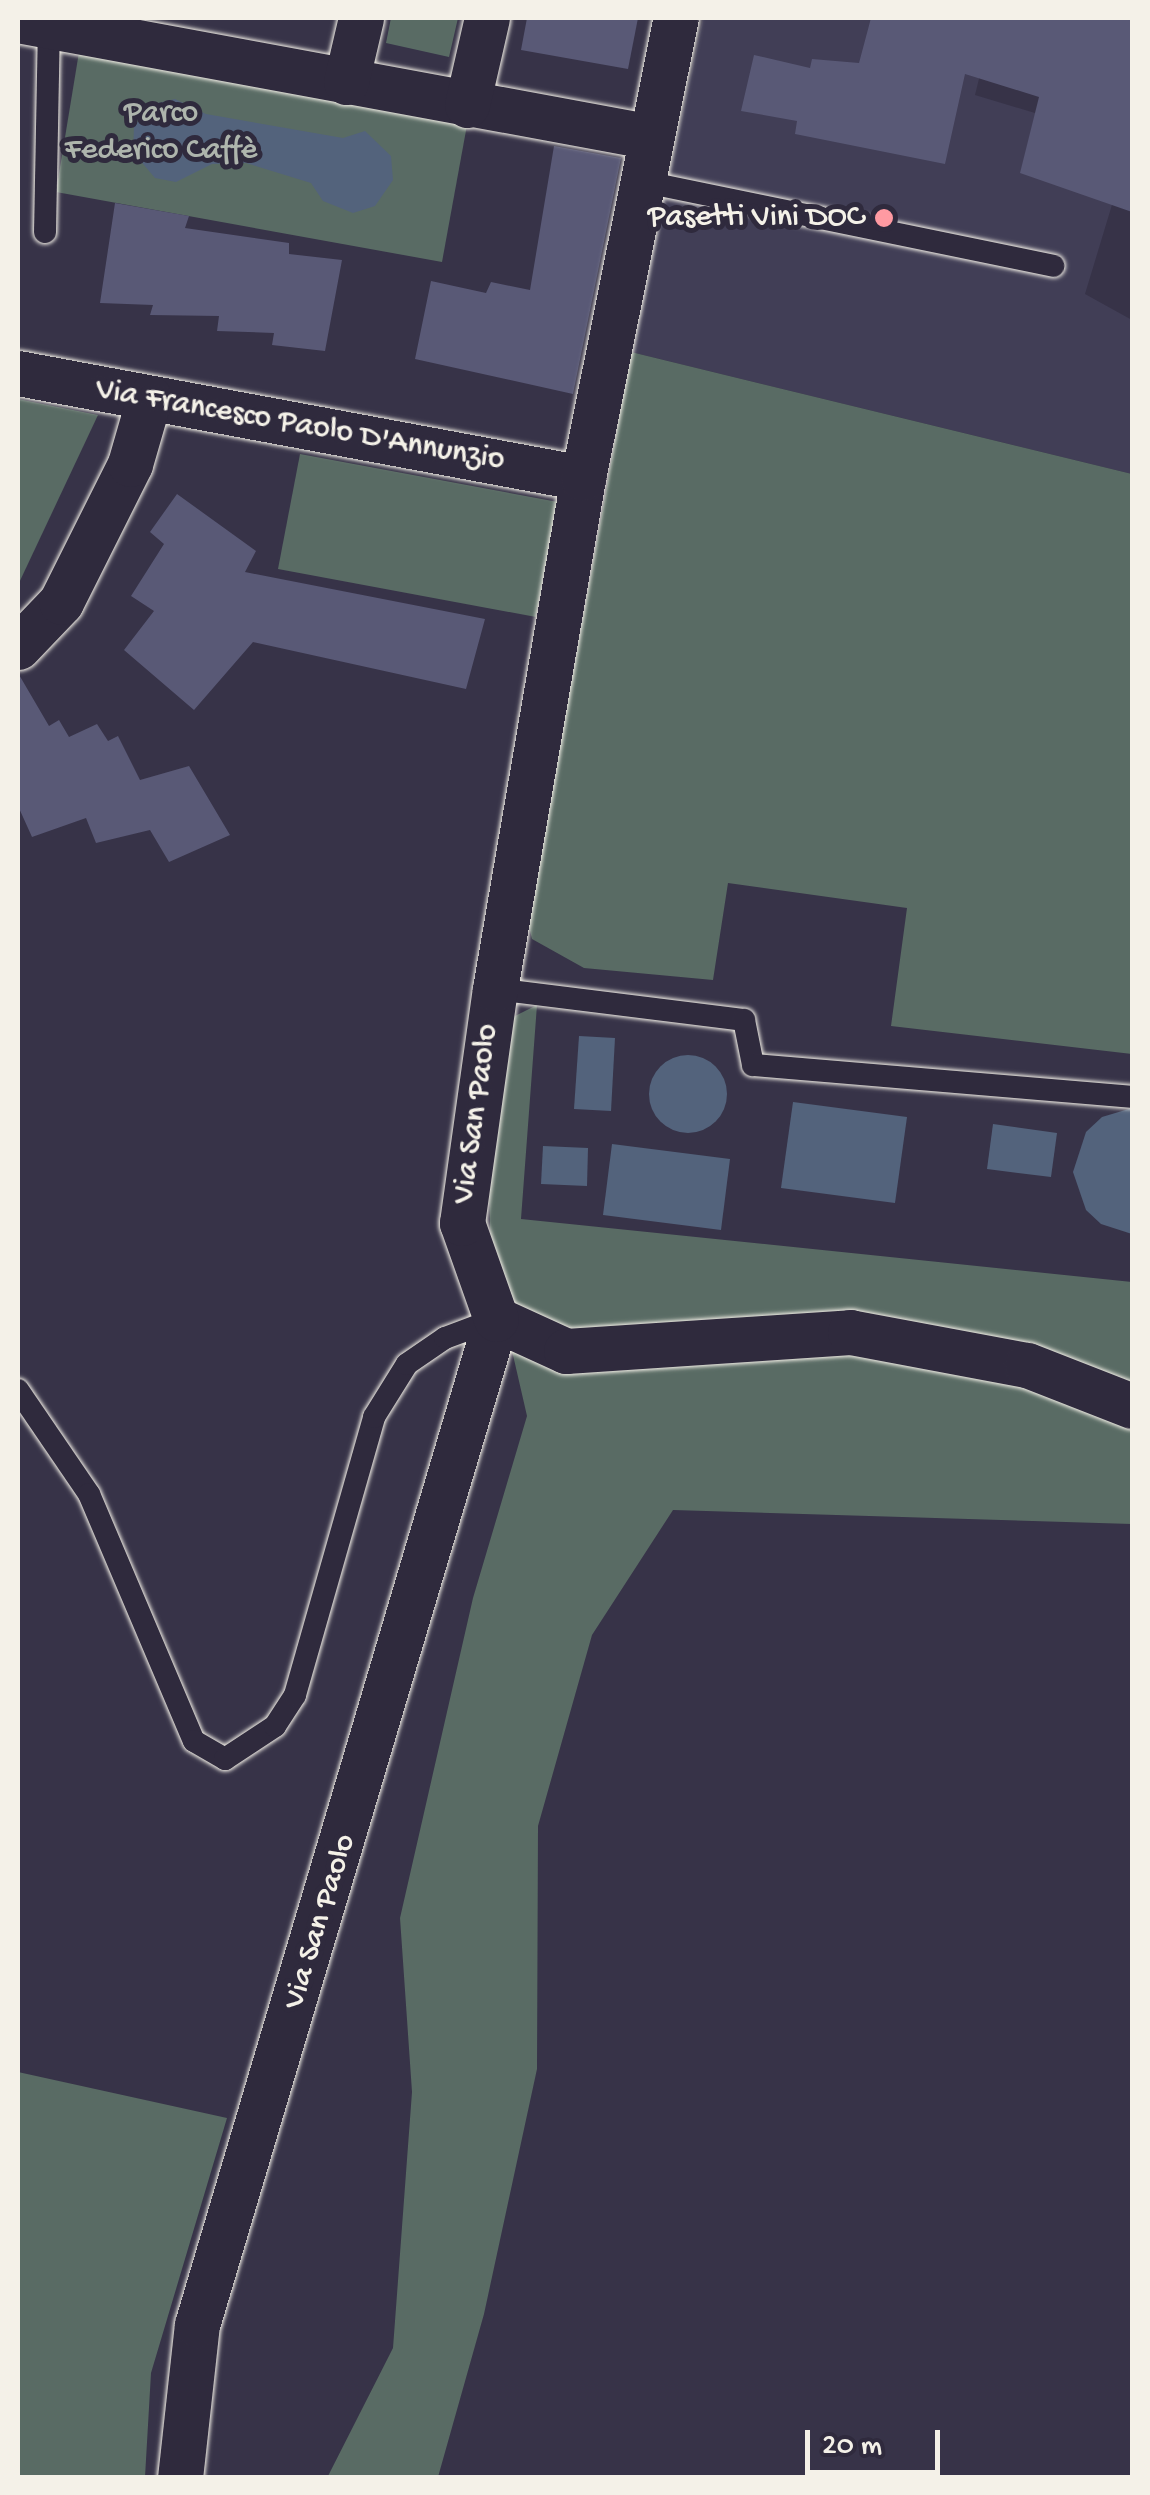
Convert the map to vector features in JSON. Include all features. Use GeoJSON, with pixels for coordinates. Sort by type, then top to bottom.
{"type":"FeatureCollection","features":[{"type":"Feature","properties":{"kind":"street"},"geometry":{"type":"LineString","coordinates":[[346,82],[361,18]]}},
{"type":"Feature","properties":{"kind":"street"},"geometry":{"type":"LineString","coordinates":[[467,105],[486,18]]}},
{"type":"Feature","properties":{"kind":"street","name":"Via San Paolo"},"geometry":{"type":"LineString","coordinates":[[180,2478],[197,2325],[320,1927],[496,1319],[462,1223],[495,989],[583,478],[648,136],[676,18]]}},
{"type":"Feature","properties":{"kind":"street"},"geometry":{"type":"LineString","coordinates":[[48,23],[467,105],[648,136]]}},
{"type":"Feature","properties":{"kind":"street","name":"Via Francesco Paolo D'Annunzio"},"geometry":{"type":"LineString","coordinates":[[18,374],[583,478]]}},
{"type":"Feature","properties":{"kind":"street"},"geometry":{"type":"LineString","coordinates":[[18,648],[61,602],[130,464],[149,398]]}},
{"type":"Feature","properties":{"kind":"street"},"geometry":{"type":"LineString","coordinates":[[496,1319],[566,1350],[850,1332],[1027,1366],[1132,1406]]}},
{"type":"Feature","properties":{"kind":"lane"},"geometry":{"type":"LineString","coordinates":[[45,232],[48,23]]}},
{"type":"Feature","properties":{"kind":"lane"},"geometry":{"type":"LineString","coordinates":[[640,181],[1053,266]]}},
{"type":"Feature","properties":{"kind":"lane"},"geometry":{"type":"LineString","coordinates":[[495,989],[744,1020],[753,1065],[1132,1096]]}},
{"type":"Feature","properties":{"kind":"lane"},"geometry":{"type":"LineString","coordinates":[[18,1390],[89,1494],[194,1741],[225,1759],[275,1726],[295,1694],[374,1417],[407,1364],[445,1338],[496,1319]]}},
{"type":"Feature","properties":{"kind":"shaded area","name":"Pasetti Vini DOC"},"geometry":{"type":"Polygon","coordinates":[[[703,18],[994,18],[975,95],[1131,142],[1085,294],[1132,320],[1132,474],[631,352],[703,18]]]}},
{"type":"Feature","properties":{"kind":"green space"},"geometry":{"type":"Polygon","coordinates":[[[391,18],[458,18],[449,57],[386,43],[391,18]]]}},
{"type":"Feature","properties":{"kind":"green space","name":"Parco Federico Caffè"},"geometry":{"type":"Polygon","coordinates":[[[81,40],[469,114],[442,262],[56,192],[81,40]]]}},
{"type":"Feature","properties":{"kind":"green space"},"geometry":{"type":"Polygon","coordinates":[[[631,352],[1132,474],[1132,1054],[891,1026],[907,908],[728,883],[713,980],[584,968],[532,939],[528,922],[631,352]]]}},
{"type":"Feature","properties":{"kind":"green space"},"geometry":{"type":"Polygon","coordinates":[[[18,399],[98,415],[18,585],[18,399]]]}},
{"type":"Feature","properties":{"kind":"green space"},"geometry":{"type":"Polygon","coordinates":[[[300,454],[558,502],[536,617],[278,569],[300,454]]]}},
{"type":"Feature","properties":{"kind":"green space"},"geometry":{"type":"Polygon","coordinates":[[[537,1005],[521,1219],[1132,1282],[1132,1524],[673,1510],[592,1635],[538,1826],[537,2069],[484,2314],[438,2477],[327,2478],[393,2348],[412,2092],[400,1918],[473,1598],[527,1416],[491,1259],[488,1153],[503,1022],[537,1005]]]}},
{"type":"Feature","properties":{"kind":"green space"},"geometry":{"type":"Polygon","coordinates":[[[18,2072],[227,2118],[151,2373],[145,2477],[18,2477],[18,2072]]]}},
{"type":"Feature","properties":{"kind":"water"},"geometry":{"type":"Polygon","coordinates":[[[175,99],[206,114],[343,138],[365,131],[391,156],[393,180],[375,206],[353,213],[323,201],[311,183],[246,163],[212,164],[176,182],[155,178],[133,152],[134,127],[150,105],[175,99]]]}},
{"type":"Feature","properties":{"kind":"water"},"geometry":{"type":"Polygon","coordinates":[[[579,1036],[615,1038],[611,1111],[574,1109],[579,1036]]]}},
{"type":"Feature","properties":{"kind":"water"},"geometry":{"type":"Polygon","coordinates":[[[688,1055],[703,1058],[715,1067],[724,1079],[724,1109],[715,1121],[703,1130],[688,1133],[673,1130],[661,1121],[652,1109],[649,1094],[652,1079],[661,1067],[673,1058],[688,1055]]]}},
{"type":"Feature","properties":{"kind":"water"},"geometry":{"type":"Polygon","coordinates":[[[793,1102],[907,1117],[895,1203],[781,1188],[793,1102]]]}},
{"type":"Feature","properties":{"kind":"water"},"geometry":{"type":"Polygon","coordinates":[[[1132,1108],[1132,1234],[1101,1224],[1086,1210],[1073,1172],[1086,1132],[1102,1117],[1132,1108]]]}},
{"type":"Feature","properties":{"kind":"water"},"geometry":{"type":"Polygon","coordinates":[[[993,1124],[1057,1133],[1051,1177],[987,1169],[993,1124]]]}},
{"type":"Feature","properties":{"kind":"water"},"geometry":{"type":"Polygon","coordinates":[[[612,1144],[730,1159],[721,1230],[603,1215],[612,1144]]]}},
{"type":"Feature","properties":{"kind":"water"},"geometry":{"type":"Polygon","coordinates":[[[543,1146],[588,1148],[587,1186],[541,1184],[543,1146]]]}},
{"type":"Feature","properties":{"kind":"building"},"geometry":{"type":"Polygon","coordinates":[[[527,18],[638,18],[628,69],[521,50],[527,18]]]}},
{"type":"Feature","properties":{"kind":"building"},"geometry":{"type":"Polygon","coordinates":[[[871,18],[1132,18],[1132,212],[1020,173],[1039,97],[965,74],[945,164],[795,134],[797,121],[741,111],[754,55],[810,68],[812,59],[859,63],[871,18]]]}},
{"type":"Feature","properties":{"kind":"building"},"geometry":{"type":"Polygon","coordinates":[[[554,146],[621,158],[573,394],[415,359],[431,281],[486,293],[491,282],[530,290],[554,146]]]}},
{"type":"Feature","properties":{"kind":"building"},"geometry":{"type":"Polygon","coordinates":[[[115,203],[189,216],[185,228],[289,243],[289,254],[342,260],[325,351],[272,345],[274,333],[217,331],[219,316],[150,315],[153,305],[100,303],[115,203]]]}},
{"type":"Feature","properties":{"kind":"building"},"geometry":{"type":"Polygon","coordinates":[[[177,494],[256,551],[245,572],[485,619],[466,689],[253,642],[194,710],[124,650],[154,611],[131,596],[164,544],[150,532],[177,494]]]}},
{"type":"Feature","properties":{"kind":"building"},"geometry":{"type":"Polygon","coordinates":[[[18,673],[49,726],[59,720],[69,737],[97,724],[108,741],[118,736],[140,780],[189,766],[230,835],[169,862],[150,830],[96,843],[86,818],[32,837],[18,806],[18,673]]]}},
{"type":"Feature","properties":{"kind":"place","name":"Pasetti Vini DOC"},"geometry":{"type":"Point","coordinates":[884,218]}}]}
